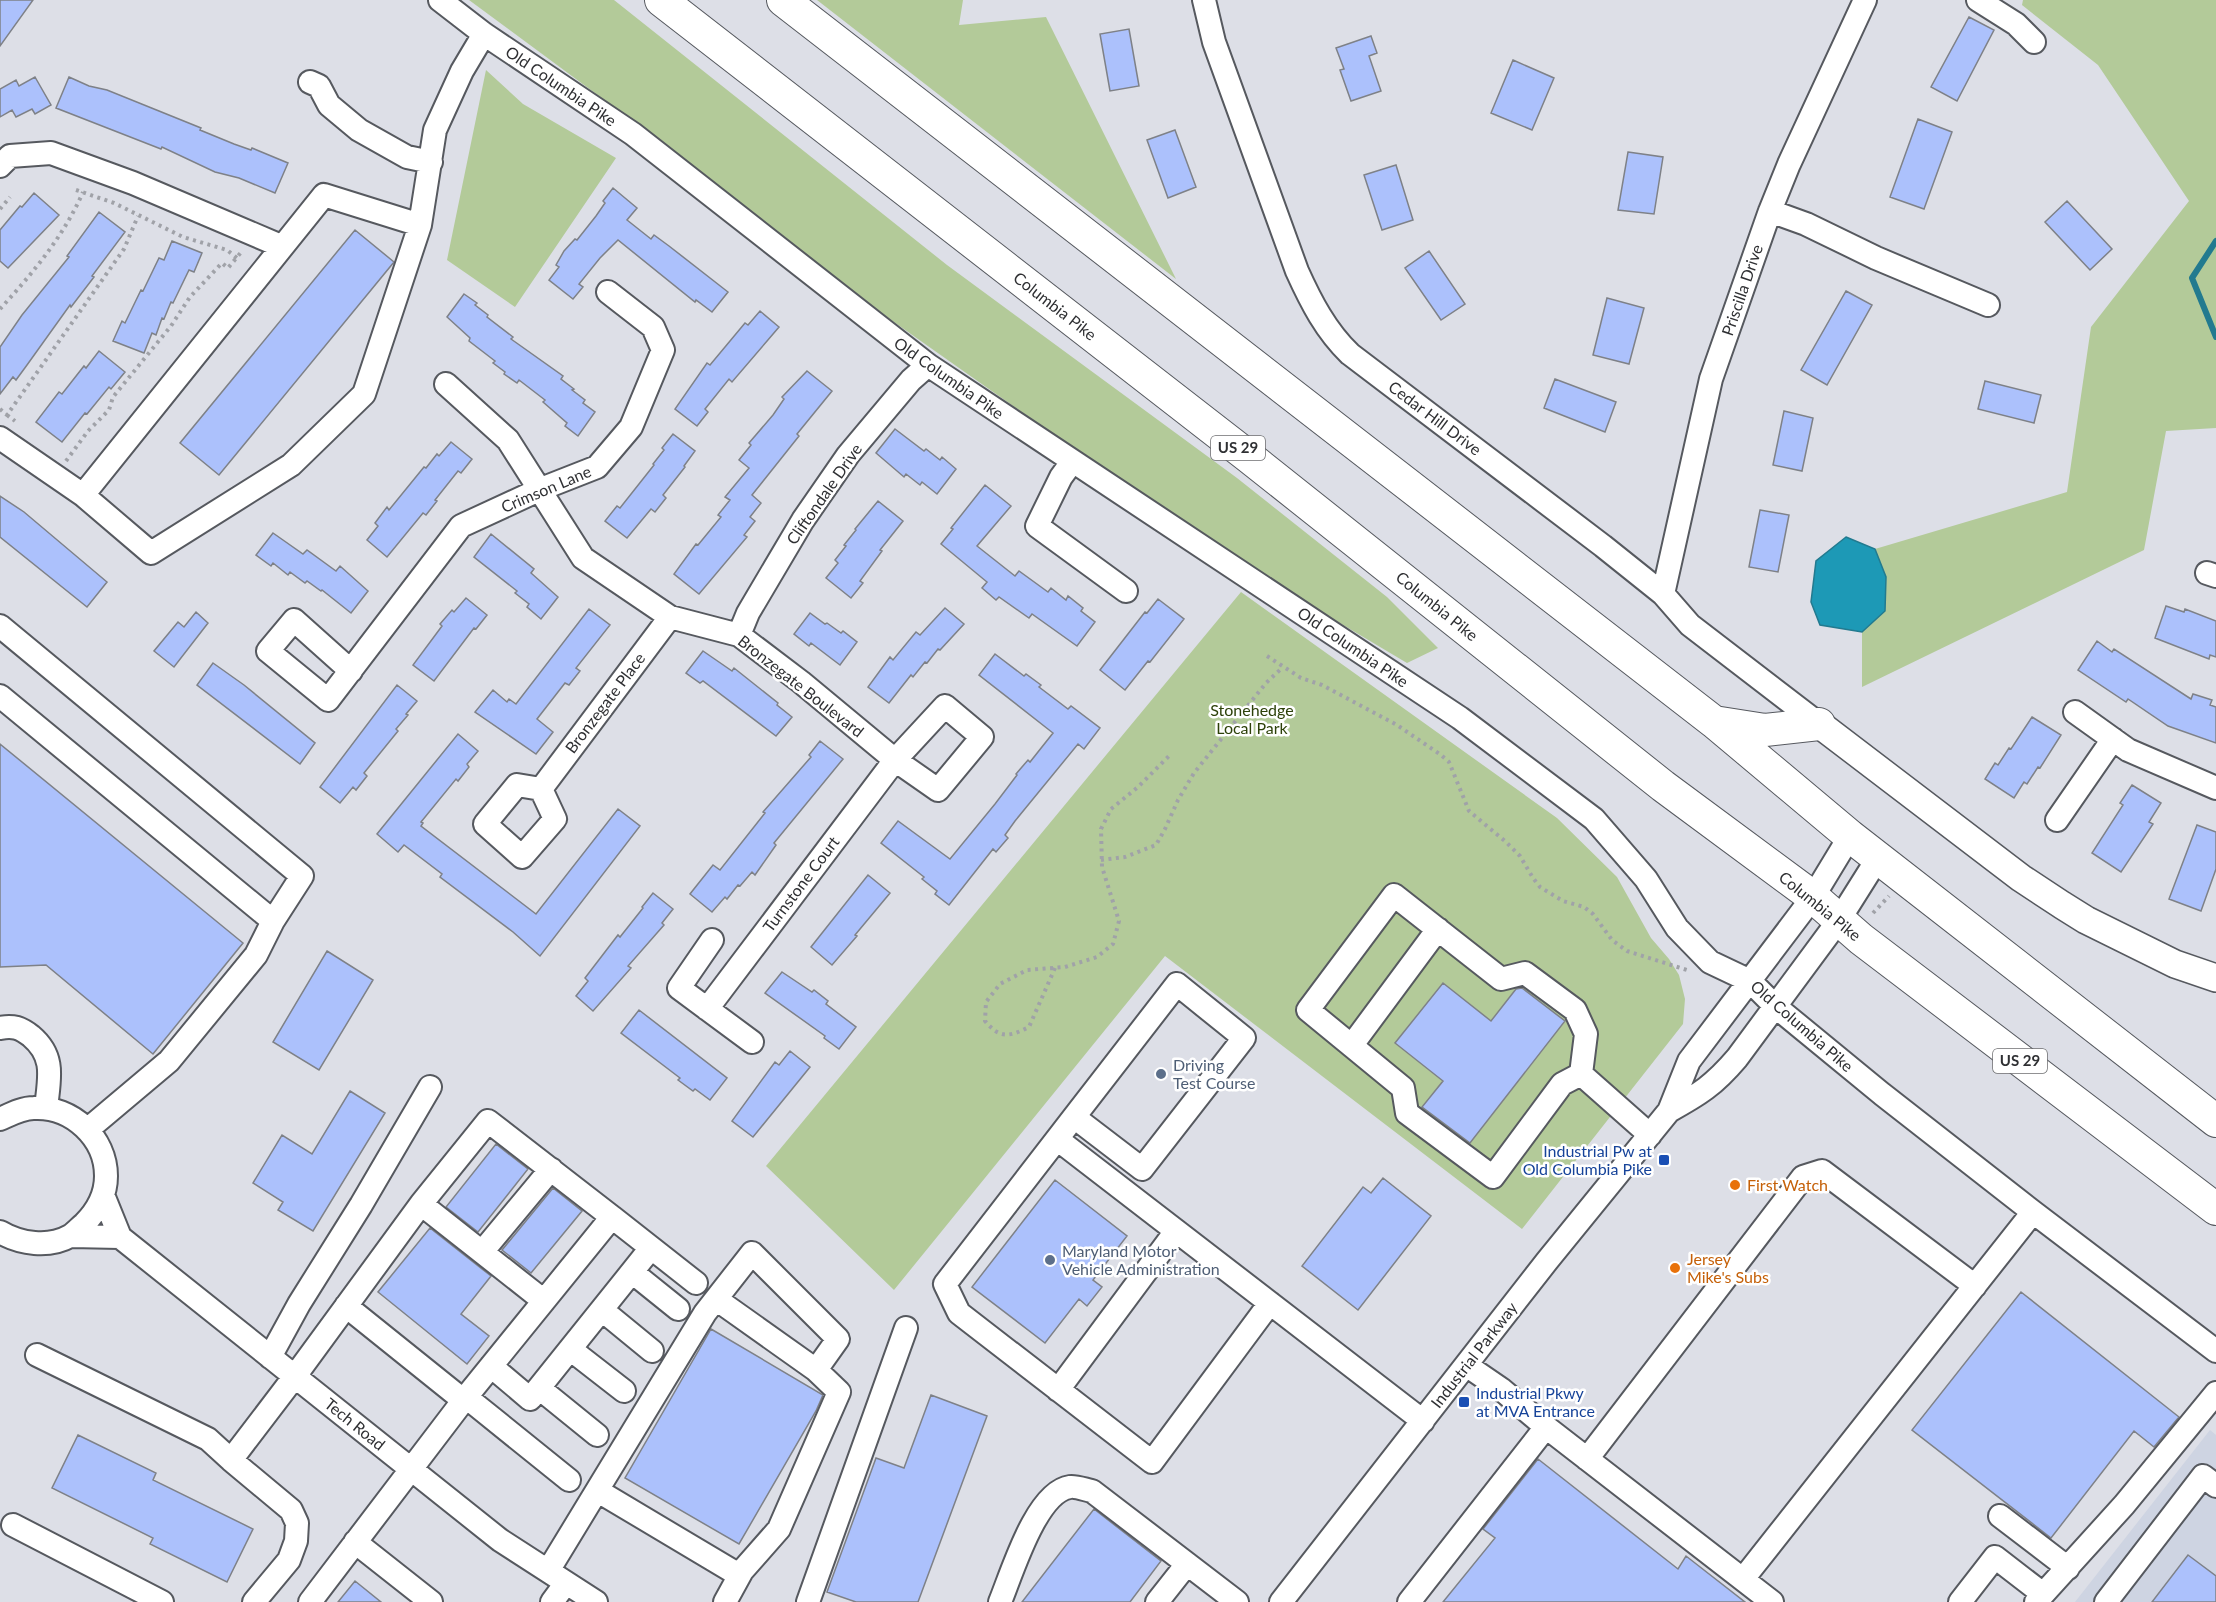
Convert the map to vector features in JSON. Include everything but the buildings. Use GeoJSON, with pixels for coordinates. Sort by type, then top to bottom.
{"type":"FeatureCollection","features":[{"type":"Feature","properties":{"kind":"highway","name":"Columbia Pike"},"geometry":{"type":"LineString","coordinates":[[661,0],[1249,457],[1663,786],[1813,897],[1861,939],[2216,1209]]}},
{"type":"Feature","properties":{"kind":"highway"},"geometry":{"type":"LineString","coordinates":[[783,0],[1714,722],[1850,836],[2216,1121]]}},
{"type":"Feature","properties":{"kind":"highway"},"geometry":{"type":"LineString","coordinates":[[1714,722],[1765,730],[1819,724]]}},
{"type":"Feature","properties":{"kind":"main road"},"geometry":{"type":"LineString","coordinates":[[1819,724],[2021,878],[2086,920],[2165,959],[2216,978]]}},
{"type":"Feature","properties":{"kind":"street","name":"Old Columbia Pike"},"geometry":{"type":"LineString","coordinates":[[440,0],[484,34],[633,134],[928,365],[1460,718],[1594,819],[1646,879],[1677,928],[1710,962],[1750,981],[1776,1007],[1882,1094],[2216,1351]]}},
{"type":"Feature","properties":{"kind":"street","name":"Cedar Hill Drive"},"geometry":{"type":"LineString","coordinates":[[1204,0],[1214,42],[1298,271],[1314,306],[1336,340],[1350,354],[1663,594],[1690,625],[1819,724]]}},
{"type":"Feature","properties":{"kind":"street","name":"Priscilla Drive"},"geometry":{"type":"LineString","coordinates":[[1663,594],[1711,379],[1770,211],[1864,0]]}},
{"type":"Feature","properties":{"kind":"street"},"geometry":{"type":"LineString","coordinates":[[1978,0],[2016,24],[2034,42]]}},
{"type":"Feature","properties":{"kind":"street"},"geometry":{"type":"LineString","coordinates":[[2,440],[83,495],[151,553],[291,465],[364,394],[420,225],[435,130],[462,70],[484,34]]}},
{"type":"Feature","properties":{"kind":"street"},"geometry":{"type":"LineString","coordinates":[[310,82],[319,86],[329,105],[359,130],[407,158],[431,162]]}},
{"type":"Feature","properties":{"kind":"street"},"geometry":{"type":"LineString","coordinates":[[0,166],[10,156],[51,153],[133,183],[281,246]]}},
{"type":"Feature","properties":{"kind":"street"},"geometry":{"type":"LineString","coordinates":[[83,495],[324,195],[420,225]]}},
{"type":"Feature","properties":{"kind":"street"},"geometry":{"type":"LineString","coordinates":[[1770,211],[1806,224],[1876,258],[1988,305]]}},
{"type":"Feature","properties":{"kind":"street","name":"Crimson Lane"},"geometry":{"type":"LineString","coordinates":[[351,671],[461,526],[541,489],[597,467],[631,427],[663,350],[653,327],[608,292]]}},
{"type":"Feature","properties":{"kind":"street","name":"Cliftondale Drive"},"geometry":{"type":"LineString","coordinates":[[739,635],[748,614],[803,520],[848,455],[911,380],[928,365]]}},
{"type":"Feature","properties":{"kind":"street","name":"Bronzegate Boulevard"},"geometry":{"type":"LineString","coordinates":[[446,384],[508,440],[583,558],[669,617],[739,635],[801,682],[895,760]]}},
{"type":"Feature","properties":{"kind":"street"},"geometry":{"type":"LineString","coordinates":[[1072,462],[1037,526],[1126,591]]}},
{"type":"Feature","properties":{"kind":"street","name":"Bronzegate Place"},"geometry":{"type":"LineString","coordinates":[[541,789],[669,617]]}},
{"type":"Feature","properties":{"kind":"street"},"geometry":{"type":"LineString","coordinates":[[0,626],[302,876],[273,921],[256,955],[169,1061],[87,1130]]}},
{"type":"Feature","properties":{"kind":"street"},"geometry":{"type":"LineString","coordinates":[[0,696],[273,921]]}},
{"type":"Feature","properties":{"kind":"street"},"geometry":{"type":"LineString","coordinates":[[2075,712],[2128,750],[2216,788]]}},
{"type":"Feature","properties":{"kind":"street"},"geometry":{"type":"LineString","coordinates":[[2057,820],[2113,739]]}},
{"type":"Feature","properties":{"kind":"street","name":"Turnstone Court"},"geometry":{"type":"LineString","coordinates":[[707,1009],[895,760]]}},
{"type":"Feature","properties":{"kind":"street","name":"Industrial Parkway"},"geometry":{"type":"LineString","coordinates":[[1281,1602],[1547,1261],[1669,1111],[1689,1061],[1813,897],[1850,836]]}},
{"type":"Feature","properties":{"kind":"street","name":"Industrial Parkway"},"geometry":{"type":"LineString","coordinates":[[1669,1111],[1702,1093],[1722,1076],[1776,1007],[1839,920],[1878,858]]}},
{"type":"Feature","properties":{"kind":"street"},"geometry":{"type":"LineString","coordinates":[[1394,895],[1501,979],[1526,973],[1575,1010],[1586,1034],[1581,1074],[1562,1084],[1493,1177],[1407,1113],[1403,1088],[1308,1010],[1394,895]]}},
{"type":"Feature","properties":{"kind":"street"},"geometry":{"type":"LineString","coordinates":[[1352,1046],[1438,929]]}},
{"type":"Feature","properties":{"kind":"street"},"geometry":{"type":"LineString","coordinates":[[712,940],[679,988],[752,1042]]}},
{"type":"Feature","properties":{"kind":"street"},"geometry":{"type":"LineString","coordinates":[[1074,1117],[1143,1169],[1244,1038],[1177,984],[1074,1117],[945,1284],[959,1313],[1152,1462],[1270,1303]]}},
{"type":"Feature","properties":{"kind":"street"},"geometry":{"type":"LineString","coordinates":[[0,1028],[9,1026],[22,1029],[47,1053],[49,1071],[46,1108]]}},
{"type":"Feature","properties":{"kind":"street"},"geometry":{"type":"LineString","coordinates":[[1581,1074],[1650,1135]]}},
{"type":"Feature","properties":{"kind":"street"},"geometry":{"type":"LineString","coordinates":[[270,1357],[299,1304],[361,1205],[430,1087]]}},
{"type":"Feature","properties":{"kind":"street","name":"Tech Road"},"geometry":{"type":"LineString","coordinates":[[0,1119],[18,1110],[46,1108],[63,1112],[83,1125],[100,1148],[106,1175],[103,1195],[95,1213],[71,1236]]}},
{"type":"Feature","properties":{"kind":"street"},"geometry":{"type":"LineString","coordinates":[[231,1460],[421,1204],[488,1121],[696,1283]]}},
{"type":"Feature","properties":{"kind":"street"},"geometry":{"type":"LineString","coordinates":[[1057,1139],[1423,1421]]}},
{"type":"Feature","properties":{"kind":"street"},"geometry":{"type":"LineString","coordinates":[[482,1252],[551,1169]]}},
{"type":"Feature","properties":{"kind":"street"},"geometry":{"type":"LineString","coordinates":[[1587,1458],[1803,1177],[1822,1171],[1975,1286]]}},
{"type":"Feature","properties":{"kind":"street","name":"Tech Road"},"geometry":{"type":"LineString","coordinates":[[103,1195],[120,1237],[500,1539],[596,1602]]}},
{"type":"Feature","properties":{"kind":"street"},"geometry":{"type":"LineString","coordinates":[[421,1204],[544,1301]]}},
{"type":"Feature","properties":{"kind":"street"},"geometry":{"type":"LineString","coordinates":[[1743,1580],[2033,1212]]}},
{"type":"Feature","properties":{"kind":"street"},"geometry":{"type":"LineString","coordinates":[[310,1602],[465,1399],[612,1217]]}},
{"type":"Feature","properties":{"kind":"street"},"geometry":{"type":"LineString","coordinates":[[1058,1390],[1176,1231]]}},
{"type":"Feature","properties":{"kind":"street"},"geometry":{"type":"LineString","coordinates":[[0,1232],[34,1244],[57,1241],[71,1236],[120,1237]]}},
{"type":"Feature","properties":{"kind":"street"},"geometry":{"type":"LineString","coordinates":[[534,1393],[651,1248]]}},
{"type":"Feature","properties":{"kind":"street"},"geometry":{"type":"LineString","coordinates":[[552,1602],[557,1577],[598,1491],[705,1313],[752,1253],[838,1339],[816,1370]]}},
{"type":"Feature","properties":{"kind":"street"},"geometry":{"type":"LineString","coordinates":[[632,1272],[678,1309]]}},
{"type":"Feature","properties":{"kind":"street"},"geometry":{"type":"LineString","coordinates":[[716,1299],[816,1370],[839,1392],[779,1529],[740,1575],[725,1602]]}},
{"type":"Feature","properties":{"kind":"street"},"geometry":{"type":"LineString","coordinates":[[346,1306],[569,1480]]}},
{"type":"Feature","properties":{"kind":"street"},"geometry":{"type":"LineString","coordinates":[[602,1310],[652,1351]]}},
{"type":"Feature","properties":{"kind":"street"},"geometry":{"type":"LineString","coordinates":[[808,1602],[906,1328]]}},
{"type":"Feature","properties":{"kind":"street"},"geometry":{"type":"LineString","coordinates":[[570,1349],[624,1391]]}},
{"type":"Feature","properties":{"kind":"street"},"geometry":{"type":"LineString","coordinates":[[37,1354],[208,1439],[291,1510],[297,1523],[296,1541],[290,1560],[254,1602]]}},
{"type":"Feature","properties":{"kind":"street"},"geometry":{"type":"LineString","coordinates":[[1466,1365],[1501,1389],[1546,1427],[1772,1602]]}},
{"type":"Feature","properties":{"kind":"street"},"geometry":{"type":"LineString","coordinates":[[491,1366],[597,1435]]}},
{"type":"Feature","properties":{"kind":"street"},"geometry":{"type":"LineString","coordinates":[[1960,1602],[1995,1557],[2039,1598],[2124,1505],[2216,1393]]}},
{"type":"Feature","properties":{"kind":"street"},"geometry":{"type":"LineString","coordinates":[[1409,1602],[1546,1427]]}},
{"type":"Feature","properties":{"kind":"street"},"geometry":{"type":"LineString","coordinates":[[2106,1602],[2203,1476],[2216,1486]]}},
{"type":"Feature","properties":{"kind":"street"},"geometry":{"type":"LineString","coordinates":[[1000,1602],[1038,1513],[1052,1494],[1070,1486],[1092,1491],[1237,1602]]}},
{"type":"Feature","properties":{"kind":"street"},"geometry":{"type":"LineString","coordinates":[[598,1491],[740,1575]]}},
{"type":"Feature","properties":{"kind":"street"},"geometry":{"type":"LineString","coordinates":[[2000,1516],[2068,1568]]}},
{"type":"Feature","properties":{"kind":"street"},"geometry":{"type":"LineString","coordinates":[[13,1526],[162,1602]]}},
{"type":"Feature","properties":{"kind":"street"},"geometry":{"type":"LineString","coordinates":[[355,1542],[431,1602]]}},
{"type":"Feature","properties":{"kind":"street"},"geometry":{"type":"LineString","coordinates":[[1157,1602],[1187,1564]]}},
{"type":"Feature","properties":{"kind":"path"},"geometry":{"type":"LineString","coordinates":[[76,190],[114,203],[183,237],[227,250],[237,258]]}},
{"type":"Feature","properties":{"kind":"path"},"geometry":{"type":"LineString","coordinates":[[0,309],[46,254],[74,212],[83,192]]}},
{"type":"Feature","properties":{"kind":"path"},"geometry":{"type":"LineString","coordinates":[[0,209],[10,197]]}},
{"type":"Feature","properties":{"kind":"path"},"geometry":{"type":"LineString","coordinates":[[7,415],[124,249],[138,216]]}},
{"type":"Feature","properties":{"kind":"path"},"geometry":{"type":"LineString","coordinates":[[58,454],[66,461],[88,431],[109,410],[112,397],[171,326],[190,297],[222,263],[228,268],[254,235]]}},
{"type":"Feature","properties":{"kind":"path"},"geometry":{"type":"LineString","coordinates":[[0,409],[16,421]]}},
{"type":"Feature","properties":{"kind":"path"},"geometry":{"type":"LineString","coordinates":[[1267,656],[1283,668],[1397,725],[1441,755],[1449,762],[1469,811],[1520,856],[1540,887],[1563,901],[1584,907],[1593,914],[1612,940],[1627,951],[1690,971]]}},
{"type":"Feature","properties":{"kind":"path"},"geometry":{"type":"LineString","coordinates":[[1101,860],[1125,857],[1156,845],[1194,772],[1266,683],[1283,668]]}},
{"type":"Feature","properties":{"kind":"path"},"geometry":{"type":"LineString","coordinates":[[1055,968],[1029,1027],[1012,1036],[994,1032],[985,1021],[986,1002],[1000,984],[1027,970],[1055,968],[1065,968],[1097,957],[1113,944],[1119,921],[1102,867],[1101,829],[1111,809],[1138,787],[1171,754]]}},
{"type":"Feature","properties":{"kind":"path"},"geometry":{"type":"LineString","coordinates":[[1873,913],[1890,896]]}},
{"type":"Feature","properties":{"kind":"shaded area"},"geometry":{"type":"Polygon","coordinates":[[[2210,1430],[2216,1435],[2216,1602],[2075,1602],[2210,1430]]]}},
{"type":"Feature","properties":{"kind":"green space"},"geometry":{"type":"Polygon","coordinates":[[[469,0],[614,0],[947,265],[1237,478],[1387,597],[1438,648],[1407,663],[1296,597],[1070,446],[891,320],[630,119],[469,0]]]}},
{"type":"Feature","properties":{"kind":"green space"},"geometry":{"type":"Polygon","coordinates":[[[817,0],[963,0],[959,25],[1046,17],[1176,279],[817,0]]]}},
{"type":"Feature","properties":{"kind":"green space"},"geometry":{"type":"Polygon","coordinates":[[[2023,0],[2216,0],[2216,428],[2166,431],[2144,550],[1862,687],[1862,632],[1885,611],[1886,577],[1875,549],[2067,492],[2091,327],[2189,201],[2098,65],[2022,5],[2023,0]]]}},
{"type":"Feature","properties":{"kind":"green space"},"geometry":{"type":"Polygon","coordinates":[[[486,70],[523,104],[616,158],[515,307],[447,260],[486,70]]]}},
{"type":"Feature","properties":{"kind":"green space","name":"Stonehedge Local Park"},"geometry":{"type":"Polygon","coordinates":[[[1241,592],[1557,818],[1617,877],[1651,938],[1679,975],[1685,999],[1683,1024],[1522,1229],[1165,956],[894,1290],[766,1166],[1241,592]]]}},
{"type":"Feature","properties":{"kind":"water"},"geometry":{"type":"Polygon","coordinates":[[[1846,537],[1875,549],[1886,577],[1885,611],[1862,632],[1820,625],[1811,602],[1816,561],[1846,537]]]}},
{"type":"Feature","properties":{"kind":"waterway"},"geometry":{"type":"LineString","coordinates":[[2216,241],[2192,278],[2216,337]]}},
{"type":"Feature","properties":{"kind":"place","name":"Driving Test Course"},"geometry":{"type":"Point","coordinates":[1161,1074]}},
{"type":"Feature","properties":{"kind":"place","name":"Industrial Pw at Old Columbia Pike"},"geometry":{"type":"Point","coordinates":[1664,1160]}},
{"type":"Feature","properties":{"kind":"place","name":"First Watch"},"geometry":{"type":"Point","coordinates":[1735,1185]}},
{"type":"Feature","properties":{"kind":"place","name":"Maryland Motor Vehicle Administration"},"geometry":{"type":"Point","coordinates":[1050,1260]}},
{"type":"Feature","properties":{"kind":"place","name":"Jersey Mike's Subs"},"geometry":{"type":"Point","coordinates":[1675,1268]}},
{"type":"Feature","properties":{"kind":"place","name":"Industrial Pkwy at MVA Entrance"},"geometry":{"type":"Point","coordinates":[1464,1402]}}]}
